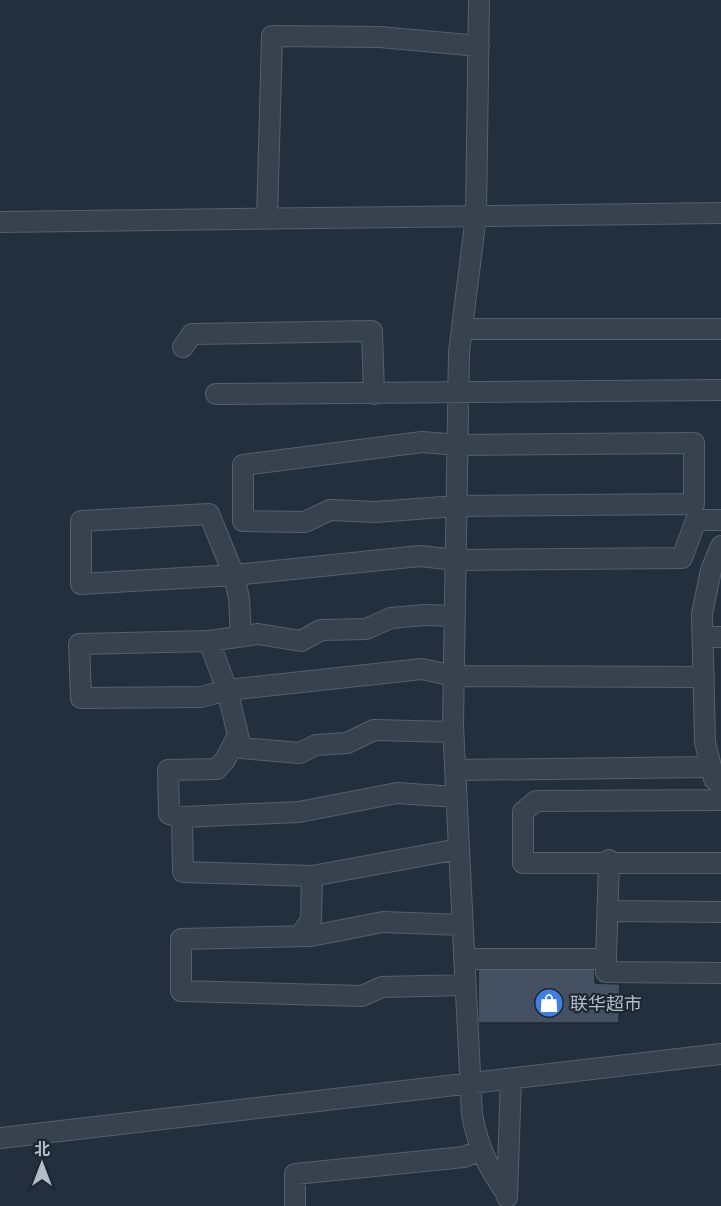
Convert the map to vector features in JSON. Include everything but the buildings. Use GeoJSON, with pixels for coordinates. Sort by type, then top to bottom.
{"type":"FeatureCollection","features":[{"type":"Feature","properties":{"kind":"street"},"geometry":{"type":"LineString","coordinates":[[479,0],[476,216],[462,329],[458,392],[453,732],[472,1115],[485,1161],[508,1200]]}},
{"type":"Feature","properties":{"kind":"street"},"geometry":{"type":"LineString","coordinates":[[267,219],[272,36],[380,37],[479,46]]}},
{"type":"Feature","properties":{"kind":"street"},"geometry":{"type":"LineString","coordinates":[[0,222],[721,213]]}},
{"type":"Feature","properties":{"kind":"street"},"geometry":{"type":"LineString","coordinates":[[462,329],[721,329]]}},
{"type":"Feature","properties":{"kind":"street"},"geometry":{"type":"LineString","coordinates":[[183,347],[192,334],[372,331],[374,394]]}},
{"type":"Feature","properties":{"kind":"street"},"geometry":{"type":"LineString","coordinates":[[216,394],[721,390]]}},
{"type":"Feature","properties":{"kind":"street"},"geometry":{"type":"LineString","coordinates":[[241,636],[239,598],[234,575],[209,514],[81,521],[81,584],[234,575],[420,556],[456,560],[682,558],[695,512],[694,443],[458,445],[422,442],[243,465],[243,521],[305,522],[330,510],[376,512],[456,506],[695,512],[721,520]]}},
{"type":"Feature","properties":{"kind":"street"},"geometry":{"type":"LineString","coordinates":[[719,558],[702,614],[712,637],[704,677],[713,697],[705,742],[714,779],[721,785]]}},
{"type":"Feature","properties":{"kind":"street"},"geometry":{"type":"LineString","coordinates":[[455,616],[424,615],[391,618],[366,629],[321,630],[301,641],[258,634],[209,641],[79,644],[81,698],[201,697],[227,690],[422,669],[454,676],[704,677]]}},
{"type":"Feature","properties":{"kind":"street"},"geometry":{"type":"LineString","coordinates":[[209,641],[227,690],[241,748],[300,753],[315,745],[347,743],[374,730],[453,732]]}},
{"type":"Feature","properties":{"kind":"street"},"geometry":{"type":"LineString","coordinates":[[238,735],[225,760],[217,769],[168,770],[169,813],[182,817],[299,812],[397,792],[456,797]]}},
{"type":"Feature","properties":{"kind":"street"},"geometry":{"type":"LineString","coordinates":[[455,770],[711,767]]}},
{"type":"Feature","properties":{"kind":"street"},"geometry":{"type":"LineString","coordinates":[[721,800],[536,801],[523,812],[523,863],[721,863]]}},
{"type":"Feature","properties":{"kind":"street"},"geometry":{"type":"LineString","coordinates":[[182,817],[183,872],[312,876],[459,849]]}},
{"type":"Feature","properties":{"kind":"street"},"geometry":{"type":"LineString","coordinates":[[609,862],[606,972],[721,973]]}},
{"type":"Feature","properties":{"kind":"street"},"geometry":{"type":"LineString","coordinates":[[300,936],[311,920],[312,876]]}},
{"type":"Feature","properties":{"kind":"street"},"geometry":{"type":"LineString","coordinates":[[608,912],[721,912]]}},
{"type":"Feature","properties":{"kind":"street"},"geometry":{"type":"LineString","coordinates":[[462,925],[383,922],[311,936],[181,939],[180,991],[362,996],[382,987],[465,985]]}},
{"type":"Feature","properties":{"kind":"street"},"geometry":{"type":"LineString","coordinates":[[464,959],[606,959]]}},
{"type":"Feature","properties":{"kind":"street"},"geometry":{"type":"LineString","coordinates":[[0,1138],[721,1054]]}},
{"type":"Feature","properties":{"kind":"street"},"geometry":{"type":"LineString","coordinates":[[508,1200],[511,1078]]}},
{"type":"Feature","properties":{"kind":"street"},"geometry":{"type":"LineString","coordinates":[[295,1206],[295,1174],[464,1157],[482,1150]]}},
{"type":"Feature","properties":{"kind":"place","name":"联华超市"},"geometry":{"type":"Point","coordinates":[549,1003]}}]}
